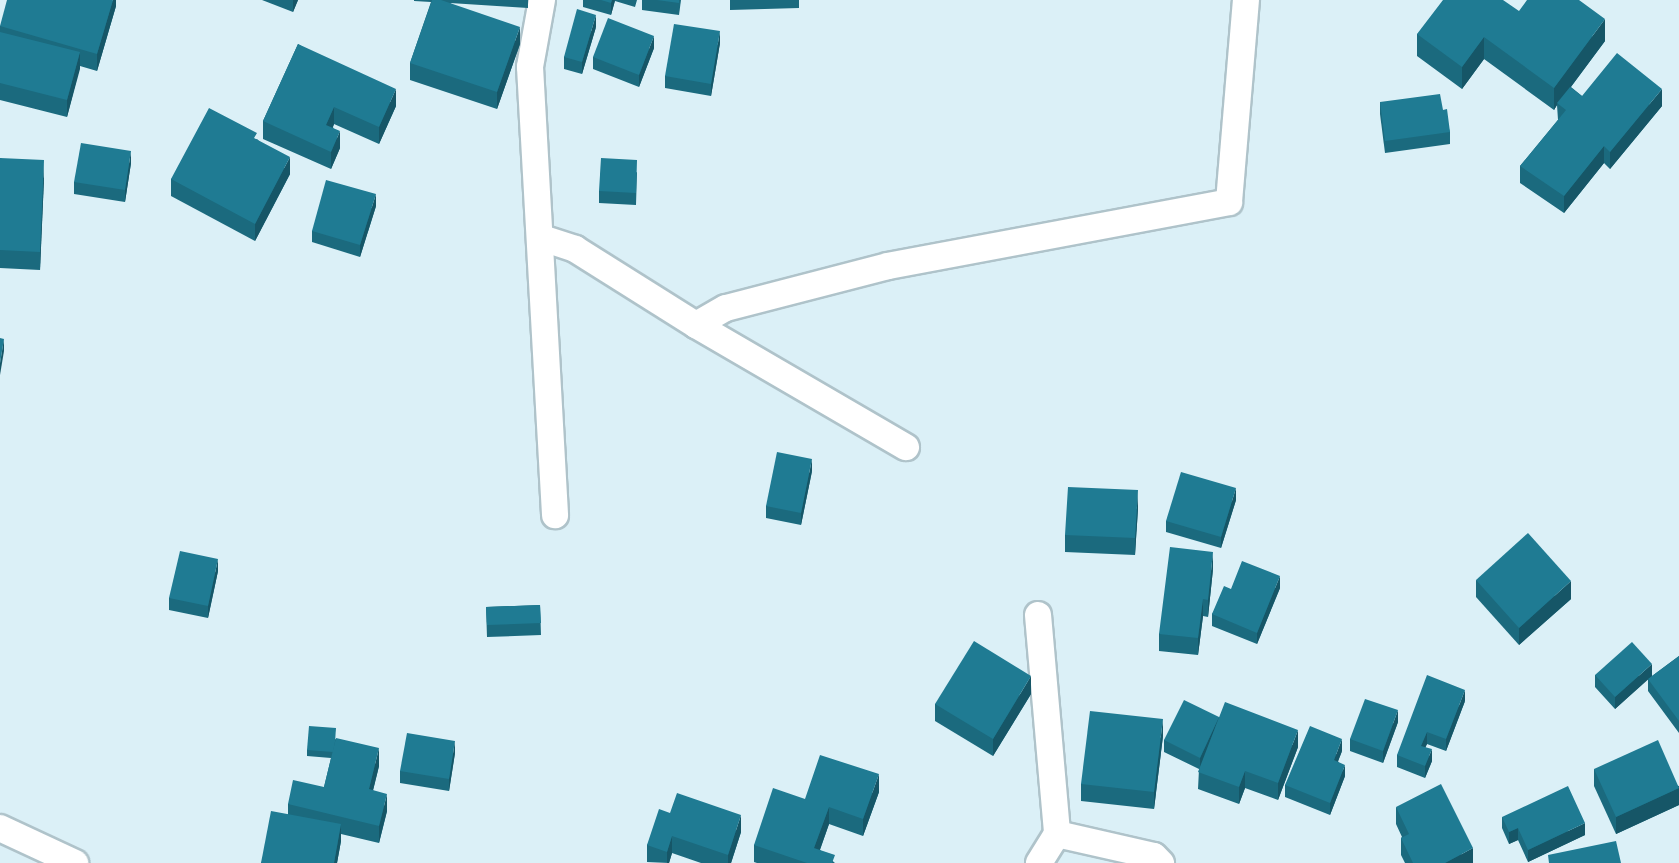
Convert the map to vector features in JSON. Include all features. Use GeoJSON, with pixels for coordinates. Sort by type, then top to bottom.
{"type":"FeatureCollection","features":[{"type":"Feature","properties":{"kind":"street"},"geometry":{"type":"LineString","coordinates":[[542,0],[530,67],[542,238],[555,515]]}},
{"type":"Feature","properties":{"kind":"street"},"geometry":{"type":"LineString","coordinates":[[696,324],[726,307],[888,266],[1229,202],[1246,0]]}},
{"type":"Feature","properties":{"kind":"street"},"geometry":{"type":"LineString","coordinates":[[542,238],[575,249],[696,324],[906,447]]}},
{"type":"Feature","properties":{"kind":"street"},"geometry":{"type":"LineString","coordinates":[[1038,615],[1057,834],[1039,863]]}},
{"type":"Feature","properties":{"kind":"street"},"geometry":{"type":"LineString","coordinates":[[0,828],[75,863]]}},
{"type":"Feature","properties":{"kind":"street"},"geometry":{"type":"LineString","coordinates":[[1057,834],[1154,856],[1161,863]]}},
{"type":"Feature","properties":{"kind":"building"},"geometry":{"type":"Polygon","coordinates":[[[7,0],[113,0],[97,54],[0,26],[7,0]]]}},
{"type":"Feature","properties":{"kind":"building"},"geometry":{"type":"Polygon","coordinates":[[[432,0],[441,0],[520,27],[497,92],[410,63],[432,0]]]}},
{"type":"Feature","properties":{"kind":"building"},"geometry":{"type":"Polygon","coordinates":[[[657,0],[679,0],[679,3],[657,0]]]}},
{"type":"Feature","properties":{"kind":"building"},"geometry":{"type":"Polygon","coordinates":[[[1443,0],[1503,0],[1519,11],[1527,0],[1579,0],[1605,19],[1554,88],[1484,37],[1462,67],[1417,34],[1443,0]]]}},
{"type":"Feature","properties":{"kind":"building"},"geometry":{"type":"Polygon","coordinates":[[[577,9],[596,15],[582,62],[564,57],[577,9]]]}},
{"type":"Feature","properties":{"kind":"building"},"geometry":{"type":"Polygon","coordinates":[[[608,18],[654,36],[639,75],[593,57],[608,18]]]}},
{"type":"Feature","properties":{"kind":"building"},"geometry":{"type":"Polygon","coordinates":[[[674,24],[720,31],[711,84],[665,76],[674,24]]]}},
{"type":"Feature","properties":{"kind":"building"},"geometry":{"type":"Polygon","coordinates":[[[0,32],[80,52],[67,100],[0,83],[0,32]]]}},
{"type":"Feature","properties":{"kind":"building"},"geometry":{"type":"Polygon","coordinates":[[[298,44],[396,89],[379,127],[334,107],[326,125],[340,131],[331,152],[263,121],[298,44]]]}},
{"type":"Feature","properties":{"kind":"building"},"geometry":{"type":"Polygon","coordinates":[[[1617,53],[1662,89],[1610,152],[1604,146],[1564,196],[1520,166],[1566,110],[1557,103],[1570,87],[1582,96],[1617,53]]]}},
{"type":"Feature","properties":{"kind":"building"},"geometry":{"type":"Polygon","coordinates":[[[1440,94],[1443,110],[1447,109],[1450,132],[1385,141],[1380,102],[1440,94]]]}},
{"type":"Feature","properties":{"kind":"building"},"geometry":{"type":"Polygon","coordinates":[[[209,108],[257,133],[254,138],[290,157],[255,224],[171,179],[209,108]]]}},
{"type":"Feature","properties":{"kind":"building"},"geometry":{"type":"Polygon","coordinates":[[[81,143],[131,151],[125,190],[74,182],[81,143]]]}},
{"type":"Feature","properties":{"kind":"building"},"geometry":{"type":"Polygon","coordinates":[[[0,158],[44,160],[40,252],[0,250],[0,158]]]}},
{"type":"Feature","properties":{"kind":"building"},"geometry":{"type":"Polygon","coordinates":[[[601,158],[637,160],[636,193],[599,191],[601,158]]]}},
{"type":"Feature","properties":{"kind":"building"},"geometry":{"type":"Polygon","coordinates":[[[326,180],[376,194],[360,245],[312,231],[326,180]]]}},
{"type":"Feature","properties":{"kind":"building"},"geometry":{"type":"Polygon","coordinates":[[[0,338],[4,339],[0,363],[0,338]]]}},
{"type":"Feature","properties":{"kind":"building"},"geometry":{"type":"Polygon","coordinates":[[[777,452],[812,459],[801,513],[766,506],[777,452]]]}},
{"type":"Feature","properties":{"kind":"building"},"geometry":{"type":"Polygon","coordinates":[[[1181,472],[1236,488],[1221,537],[1166,521],[1181,472]]]}},
{"type":"Feature","properties":{"kind":"building"},"geometry":{"type":"Polygon","coordinates":[[[1068,487],[1138,490],[1135,538],[1065,535],[1068,487]]]}},
{"type":"Feature","properties":{"kind":"building"},"geometry":{"type":"Polygon","coordinates":[[[1528,533],[1571,581],[1519,628],[1476,580],[1528,533]]]}},
{"type":"Feature","properties":{"kind":"building"},"geometry":{"type":"Polygon","coordinates":[[[1170,547],[1213,552],[1208,600],[1203,599],[1198,638],[1159,634],[1170,547]]]}},
{"type":"Feature","properties":{"kind":"building"},"geometry":{"type":"Polygon","coordinates":[[[180,551],[218,559],[208,606],[169,598],[180,551]]]}},
{"type":"Feature","properties":{"kind":"building"},"geometry":{"type":"Polygon","coordinates":[[[1242,561],[1280,576],[1257,633],[1212,614],[1224,586],[1231,589],[1242,561]]]}},
{"type":"Feature","properties":{"kind":"building"},"geometry":{"type":"Polygon","coordinates":[[[540,605],[541,623],[487,625],[486,607],[540,605]]]}},
{"type":"Feature","properties":{"kind":"building"},"geometry":{"type":"Polygon","coordinates":[[[974,641],[1031,676],[993,739],[935,704],[974,641]]]}},
{"type":"Feature","properties":{"kind":"building"},"geometry":{"type":"Polygon","coordinates":[[[1632,642],[1652,664],[1615,697],[1595,675],[1632,642]]]}},
{"type":"Feature","properties":{"kind":"building"},"geometry":{"type":"Polygon","coordinates":[[[1679,656],[1679,721],[1648,679],[1679,656]]]}},
{"type":"Feature","properties":{"kind":"building"},"geometry":{"type":"Polygon","coordinates":[[[1427,675],[1465,690],[1446,739],[1427,732],[1421,746],[1432,749],[1425,766],[1397,755],[1427,675]]]}},
{"type":"Feature","properties":{"kind":"building"},"geometry":{"type":"Polygon","coordinates":[[[1365,699],[1398,710],[1383,751],[1350,739],[1365,699]]]}},
{"type":"Feature","properties":{"kind":"building"},"geometry":{"type":"Polygon","coordinates":[[[1184,700],[1219,717],[1200,758],[1164,740],[1184,700]]]}},
{"type":"Feature","properties":{"kind":"building"},"geometry":{"type":"Polygon","coordinates":[[[1225,702],[1298,730],[1278,783],[1245,771],[1239,787],[1198,772],[1225,702]]]}},
{"type":"Feature","properties":{"kind":"building"},"geometry":{"type":"Polygon","coordinates":[[[1090,711],[1163,719],[1154,792],[1081,784],[1090,711]]]}},
{"type":"Feature","properties":{"kind":"building"},"geometry":{"type":"Polygon","coordinates":[[[309,726],[336,728],[333,752],[307,750],[309,726]]]}},
{"type":"Feature","properties":{"kind":"building"},"geometry":{"type":"Polygon","coordinates":[[[1310,726],[1342,739],[1334,760],[1345,765],[1330,803],[1285,785],[1310,726]]]}},
{"type":"Feature","properties":{"kind":"building"},"geometry":{"type":"Polygon","coordinates":[[[407,733],[455,741],[449,779],[400,771],[407,733]]]}},
{"type":"Feature","properties":{"kind":"building"},"geometry":{"type":"Polygon","coordinates":[[[336,738],[379,748],[369,789],[387,794],[379,826],[288,804],[293,780],[324,787],[336,738]]]}},
{"type":"Feature","properties":{"kind":"building"},"geometry":{"type":"Polygon","coordinates":[[[1658,740],[1679,788],[1616,817],[1594,769],[1658,740]]]}},
{"type":"Feature","properties":{"kind":"building"},"geometry":{"type":"Polygon","coordinates":[[[820,755],[879,774],[863,819],[829,807],[814,848],[835,855],[832,863],[807,863],[754,845],[773,788],[805,799],[820,755]]]}},
{"type":"Feature","properties":{"kind":"building"},"geometry":{"type":"Polygon","coordinates":[[[1441,784],[1473,848],[1445,863],[1413,863],[1401,838],[1409,834],[1396,807],[1441,784]]]}},
{"type":"Feature","properties":{"kind":"building"},"geometry":{"type":"Polygon","coordinates":[[[1568,786],[1585,823],[1528,850],[1518,828],[1509,832],[1502,817],[1568,786]]]}},
{"type":"Feature","properties":{"kind":"building"},"geometry":{"type":"Polygon","coordinates":[[[677,793],[741,815],[728,855],[672,836],[667,852],[647,845],[659,809],[670,813],[677,793]]]}},
{"type":"Feature","properties":{"kind":"building"},"geometry":{"type":"Polygon","coordinates":[[[271,811],[341,824],[334,863],[261,863],[271,811]]]}},
{"type":"Feature","properties":{"kind":"building"},"geometry":{"type":"Polygon","coordinates":[[[1616,841],[1621,863],[1549,863],[1548,855],[1616,841]]]}}]}
